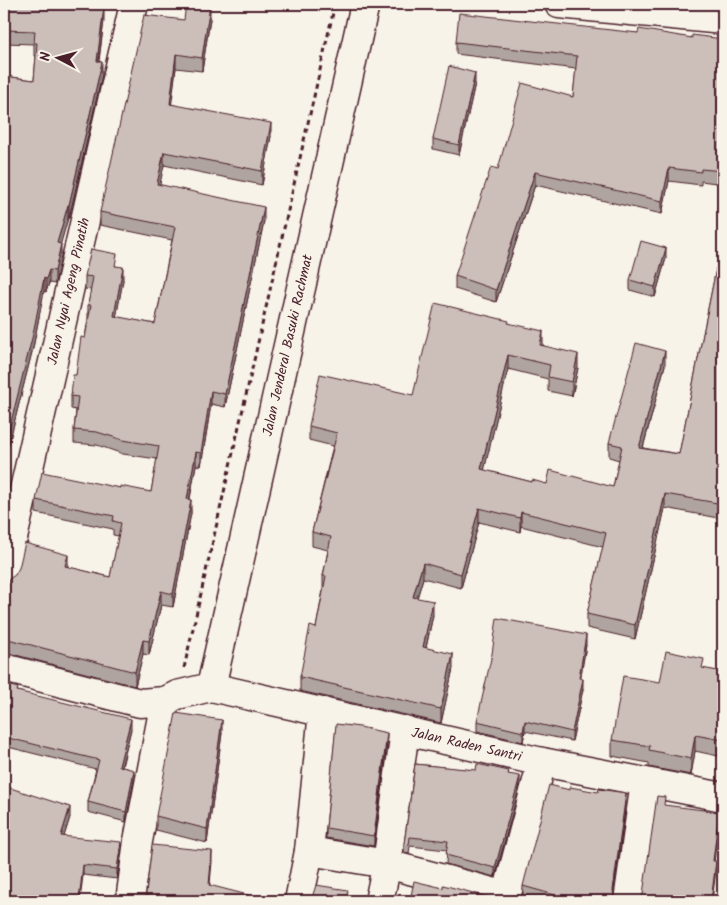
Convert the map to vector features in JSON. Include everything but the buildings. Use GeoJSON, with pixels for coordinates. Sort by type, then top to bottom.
{"type":"FeatureCollection","features":[{"type":"Feature","properties":{"kind":"street","name":"Jalan Nyai Ageng Pinatih"},"geometry":{"type":"LineString","coordinates":[[4,578],[134,4]]}},
{"type":"Feature","properties":{"kind":"street","name":"Jalan Jenderal Basuki Rachmat"},"geometry":{"type":"LineString","coordinates":[[211,687],[365,4]]}},
{"type":"Feature","properties":{"kind":"street"},"geometry":{"type":"LineString","coordinates":[[560,4],[723,20]]}},
{"type":"Feature","properties":{"kind":"street"},"geometry":{"type":"LineString","coordinates":[[4,668],[140,703],[171,698],[211,687]]}},
{"type":"Feature","properties":{"kind":"street","name":"Jalan Raden Santri"},"geometry":{"type":"LineString","coordinates":[[211,687],[542,762],[723,797]]}},
{"type":"Feature","properties":{"kind":"street"},"geometry":{"type":"LineString","coordinates":[[130,901],[138,841],[171,698]]}},
{"type":"Feature","properties":{"kind":"street"},"geometry":{"type":"LineString","coordinates":[[299,901],[309,851],[323,712]]}},
{"type":"Feature","properties":{"kind":"street"},"geometry":{"type":"LineString","coordinates":[[379,901],[387,864],[405,730]]}},
{"type":"Feature","properties":{"kind":"street"},"geometry":{"type":"LineString","coordinates":[[309,851],[387,864],[506,899],[542,762]]}},
{"type":"Feature","properties":{"kind":"street"},"geometry":{"type":"LineString","coordinates":[[628,901],[645,782]]}},
{"type":"Feature","properties":{"kind":"path"},"geometry":{"type":"LineString","coordinates":[[171,698],[335,4]]}}]}
